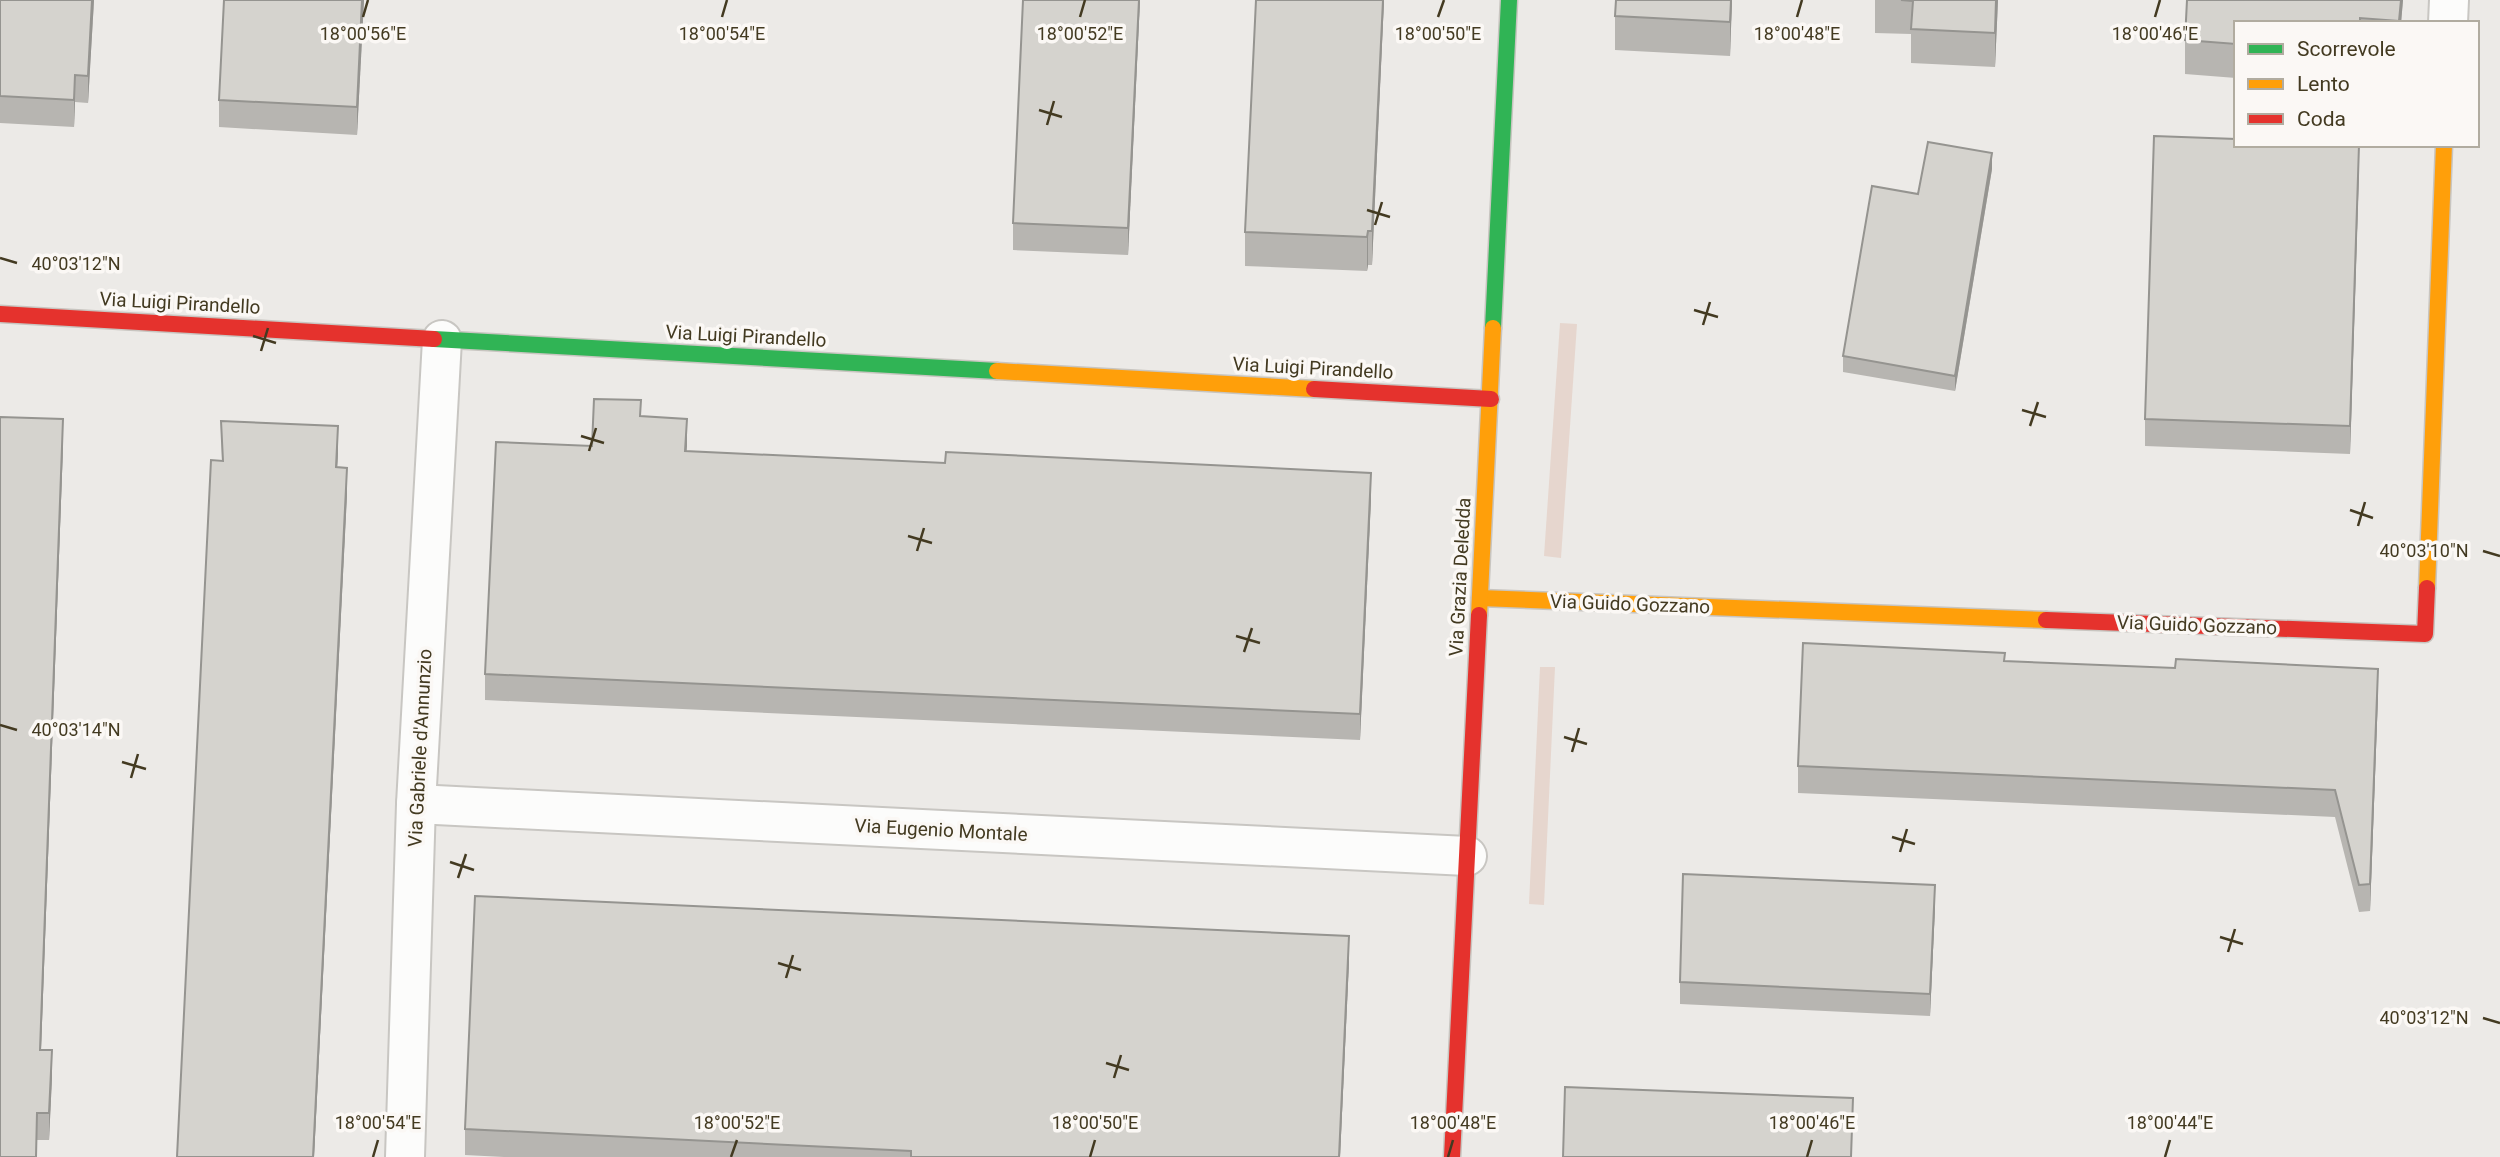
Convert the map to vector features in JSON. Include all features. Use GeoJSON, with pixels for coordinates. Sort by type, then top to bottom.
{"type":"FeatureCollection","features":[{"type":"Feature","properties":{"kind":"street","name":"Via Grazia Deledda"},"geometry":{"type":"LineString","coordinates":[[1452,1157],[1491,399],[1508,0]]}},
{"type":"Feature","properties":{"kind":"street"},"geometry":{"type":"LineString","coordinates":[[2448,21],[2449,0]]}},
{"type":"Feature","properties":{"kind":"street","name":"Via Guido Gozzano"},"geometry":{"type":"LineString","coordinates":[[1480,598],[2424,634],[2444,147]]}},
{"type":"Feature","properties":{"kind":"street","name":"Via Luigi Pirandello"},"geometry":{"type":"LineString","coordinates":[[0,314],[1491,399]]}},
{"type":"Feature","properties":{"kind":"street","name":"Via Gabriele d'Annunzio"},"geometry":{"type":"LineString","coordinates":[[405,1157],[416,804],[442,340]]}},
{"type":"Feature","properties":{"kind":"street","name":"Via Eugenio Montale"},"geometry":{"type":"LineString","coordinates":[[416,804],[1467,856]]}},
{"type":"Feature","properties":{"kind":"shaded area"},"geometry":{"type":"Polygon","coordinates":[[[1560,323],[1577,324],[1561,558],[1544,556],[1560,323]]]}},
{"type":"Feature","properties":{"kind":"shaded area"},"geometry":{"type":"Polygon","coordinates":[[[1540,667],[1555,667],[1544,905],[1529,904],[1540,667]]]}},
{"type":"Feature","properties":{"kind":"building"},"geometry":{"type":"Polygon","coordinates":[[[0,0],[92,0],[88,76],[75,75],[74,100],[0,96],[0,0]]]}},
{"type":"Feature","properties":{"kind":"building"},"geometry":{"type":"Polygon","coordinates":[[[224,0],[362,0],[357,107],[219,100],[224,0]]]}},
{"type":"Feature","properties":{"kind":"building"},"geometry":{"type":"Polygon","coordinates":[[[1023,0],[1139,0],[1128,228],[1013,223],[1023,0]]]}},
{"type":"Feature","properties":{"kind":"building"},"geometry":{"type":"Polygon","coordinates":[[[1256,0],[1383,0],[1372,231],[1368,231],[1367,237],[1245,232],[1256,0]]]}},
{"type":"Feature","properties":{"kind":"building"},"geometry":{"type":"Polygon","coordinates":[[[1616,0],[1731,0],[1730,22],[1615,16],[1616,0]]]}},
{"type":"Feature","properties":{"kind":"building"},"geometry":{"type":"Polygon","coordinates":[[[1901,0],[1996,0],[1995,33],[1911,29],[1913,1],[1901,0]]]}},
{"type":"Feature","properties":{"kind":"building"},"geometry":{"type":"Polygon","coordinates":[[[2187,0],[2401,0],[2399,21],[2360,18],[2360,21],[2234,21],[2234,44],[2185,40],[2187,0]]]}},
{"type":"Feature","properties":{"kind":"building"},"geometry":{"type":"Polygon","coordinates":[[[2154,136],[2234,139],[2234,147],[2359,147],[2350,426],[2145,419],[2154,136]]]}},
{"type":"Feature","properties":{"kind":"building"},"geometry":{"type":"Polygon","coordinates":[[[1928,142],[1992,153],[1955,376],[1843,356],[1872,186],[1918,194],[1928,142]]]}},
{"type":"Feature","properties":{"kind":"building"},"geometry":{"type":"Polygon","coordinates":[[[594,399],[641,400],[640,416],[687,419],[685,451],[945,463],[946,452],[1371,473],[1360,714],[485,674],[496,442],[592,446],[594,399]]]}},
{"type":"Feature","properties":{"kind":"building"},"geometry":{"type":"Polygon","coordinates":[[[0,417],[63,419],[40,1050],[52,1050],[49,1113],[37,1113],[36,1157],[0,1157],[0,417]]]}},
{"type":"Feature","properties":{"kind":"building"},"geometry":{"type":"Polygon","coordinates":[[[221,421],[338,426],[336,467],[347,468],[313,1157],[177,1157],[211,460],[223,461],[221,421]]]}},
{"type":"Feature","properties":{"kind":"building"},"geometry":{"type":"Polygon","coordinates":[[[1803,643],[2005,653],[2004,661],[2175,668],[2176,659],[2378,669],[2370,884],[2359,885],[2335,790],[1798,766],[1803,643]]]}},
{"type":"Feature","properties":{"kind":"building"},"geometry":{"type":"Polygon","coordinates":[[[1683,874],[1935,885],[1930,994],[1680,982],[1683,874]]]}},
{"type":"Feature","properties":{"kind":"building"},"geometry":{"type":"Polygon","coordinates":[[[475,896],[1349,936],[1339,1157],[911,1157],[911,1151],[465,1129],[475,896]]]}},
{"type":"Feature","properties":{"kind":"building"},"geometry":{"type":"Polygon","coordinates":[[[1565,1087],[1853,1098],[1851,1157],[1563,1157],[1565,1087]]]}},
{"type":"Feature","properties":{"kind":"traffic: fast"},"geometry":{"type":"LineString","coordinates":[[1493,328],[1509,0]]}},
{"type":"Feature","properties":{"kind":"traffic: fast"},"geometry":{"type":"LineString","coordinates":[[434,339],[997,371]]}},
{"type":"Feature","properties":{"kind":"traffic: slow"},"geometry":{"type":"LineString","coordinates":[[2427,588],[2444,147]]}},
{"type":"Feature","properties":{"kind":"traffic: slow"},"geometry":{"type":"LineString","coordinates":[[1479,615],[1493,328]]}},
{"type":"Feature","properties":{"kind":"traffic: slow"},"geometry":{"type":"LineString","coordinates":[[997,371],[1314,389]]}},
{"type":"Feature","properties":{"kind":"traffic: slow"},"geometry":{"type":"LineString","coordinates":[[1480,598],[2046,620]]}},
{"type":"Feature","properties":{"kind":"traffic: jam"},"geometry":{"type":"LineString","coordinates":[[0,314],[434,339]]}},
{"type":"Feature","properties":{"kind":"traffic: jam"},"geometry":{"type":"LineString","coordinates":[[1314,389],[1491,399]]}},
{"type":"Feature","properties":{"kind":"traffic: jam"},"geometry":{"type":"LineString","coordinates":[[2046,620],[2425,634],[2427,588]]}},
{"type":"Feature","properties":{"kind":"traffic: jam"},"geometry":{"type":"LineString","coordinates":[[1452,1157],[1479,615]]}}]}
